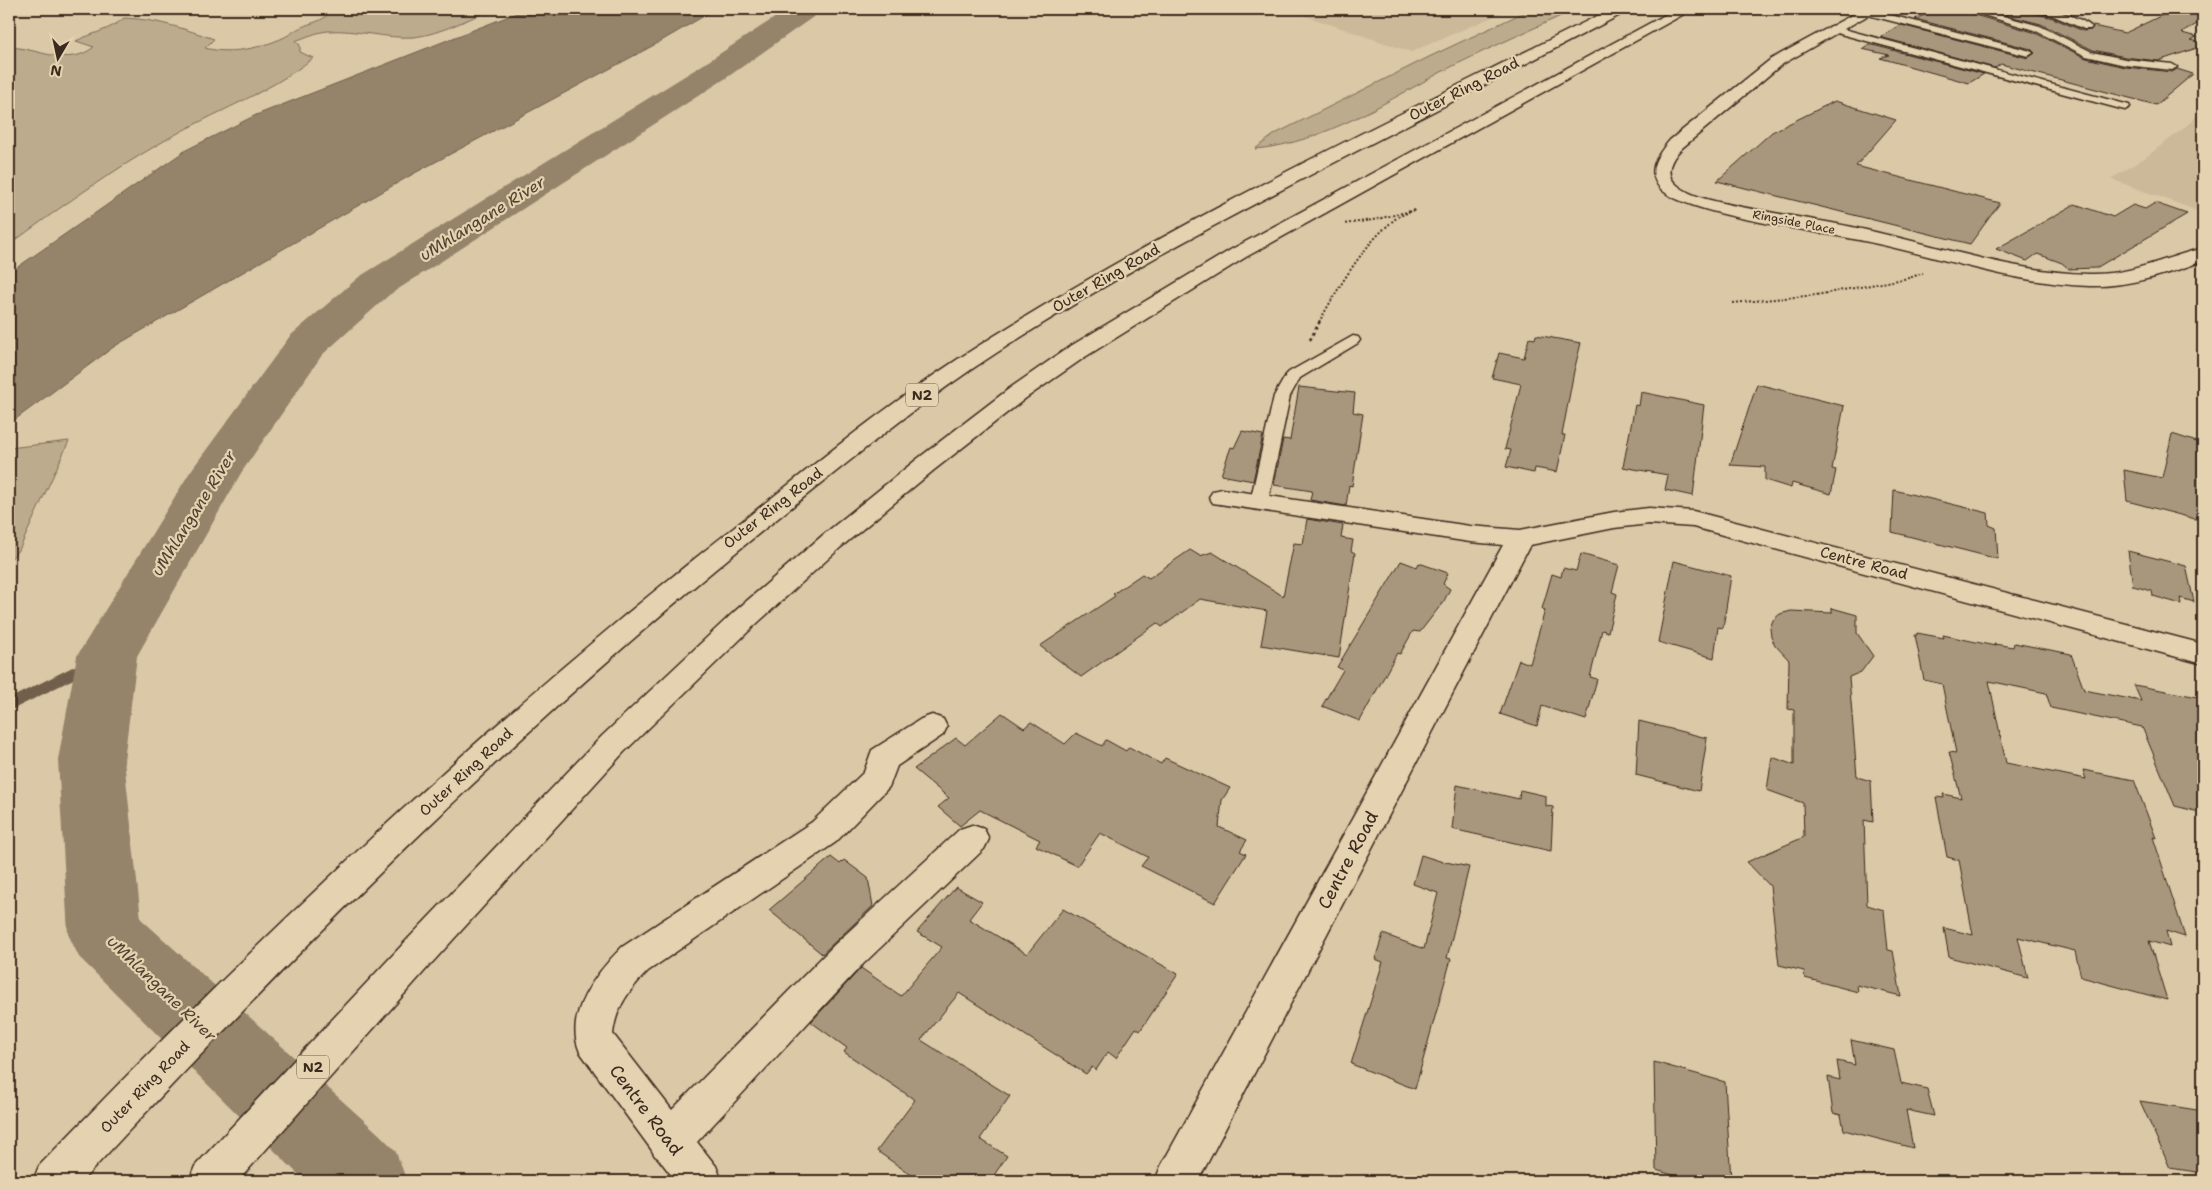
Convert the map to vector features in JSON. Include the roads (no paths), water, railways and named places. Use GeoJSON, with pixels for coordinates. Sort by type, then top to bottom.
{"type":"FeatureCollection","features":[{"type":"Feature","properties":{"kind":"main road","name":"Outer Ring Road"},"geometry":{"type":"LineString","coordinates":[[54,1181],[135,1095],[316,914],[521,720],[675,586],[878,426],[965,364],[1120,269],[1202,223],[1621,9]]}},
{"type":"Feature","properties":{"kind":"main road","name":"N2"},"geometry":{"type":"LineString","coordinates":[[210,1181],[417,954],[613,744],[744,619],[832,541],[1018,393],[1078,352],[1238,253],[1686,9]]}},
{"type":"Feature","properties":{"kind":"main road","name":"Ringside Place"},"geometry":{"type":"LineString","coordinates":[[1869,10],[1832,29],[1764,71],[1676,144],[1663,159],[1661,171],[1665,183],[1675,192],[1699,202],[1755,215],[1866,236],[2023,274],[2073,279],[2120,279],[2148,274],[2203,254]]}},
{"type":"Feature","properties":{"kind":"main road","name":"Centre Road"},"geometry":{"type":"LineString","coordinates":[[1222,498],[1460,533],[1520,538],[1614,520],[1649,516],[1693,519],[2203,654]]}},
{"type":"Feature","properties":{"kind":"main road","name":"Centre Road"},"geometry":{"type":"LineString","coordinates":[[1176,1181],[1520,538]]}},
{"type":"Feature","properties":{"kind":"main road","name":"Centre Road"},"geometry":{"type":"LineString","coordinates":[[701,1181],[669,1142],[593,1039],[598,1008],[605,994],[616,977],[634,959],[824,832],[878,778],[883,759],[932,727]]}},
{"type":"Feature","properties":{"kind":"main road"},"geometry":{"type":"LineString","coordinates":[[669,1142],[847,956],[972,839]]}},
{"type":"Feature","properties":{"kind":"lane"},"geometry":{"type":"LineString","coordinates":[[1968,9],[2036,28],[2089,54],[2110,59],[2172,67]]}},
{"type":"Feature","properties":{"kind":"lane"},"geometry":{"type":"LineString","coordinates":[[2035,9],[2057,14],[2087,27]]}},
{"type":"Feature","properties":{"kind":"lane"},"geometry":{"type":"LineString","coordinates":[[1869,10],[2028,53]]}},
{"type":"Feature","properties":{"kind":"lane"},"geometry":{"type":"LineString","coordinates":[[1832,29],[2125,107]]}},
{"type":"Feature","properties":{"kind":"lane"},"geometry":{"type":"LineString","coordinates":[[1259,502],[1282,396],[1294,375],[1353,340]]}},
{"type":"Feature","properties":{"kind":"waterway","name":"uMhlangane River"},"geometry":{"type":"LineString","coordinates":[[364,1181],[349,1164],[105,934],[91,760],[107,656],[216,472],[306,346],[374,286],[715,71],[806,9]]}},
{"type":"Feature","properties":{"kind":"waterway"},"geometry":{"type":"LineString","coordinates":[[9,705],[107,656]]}}]}
